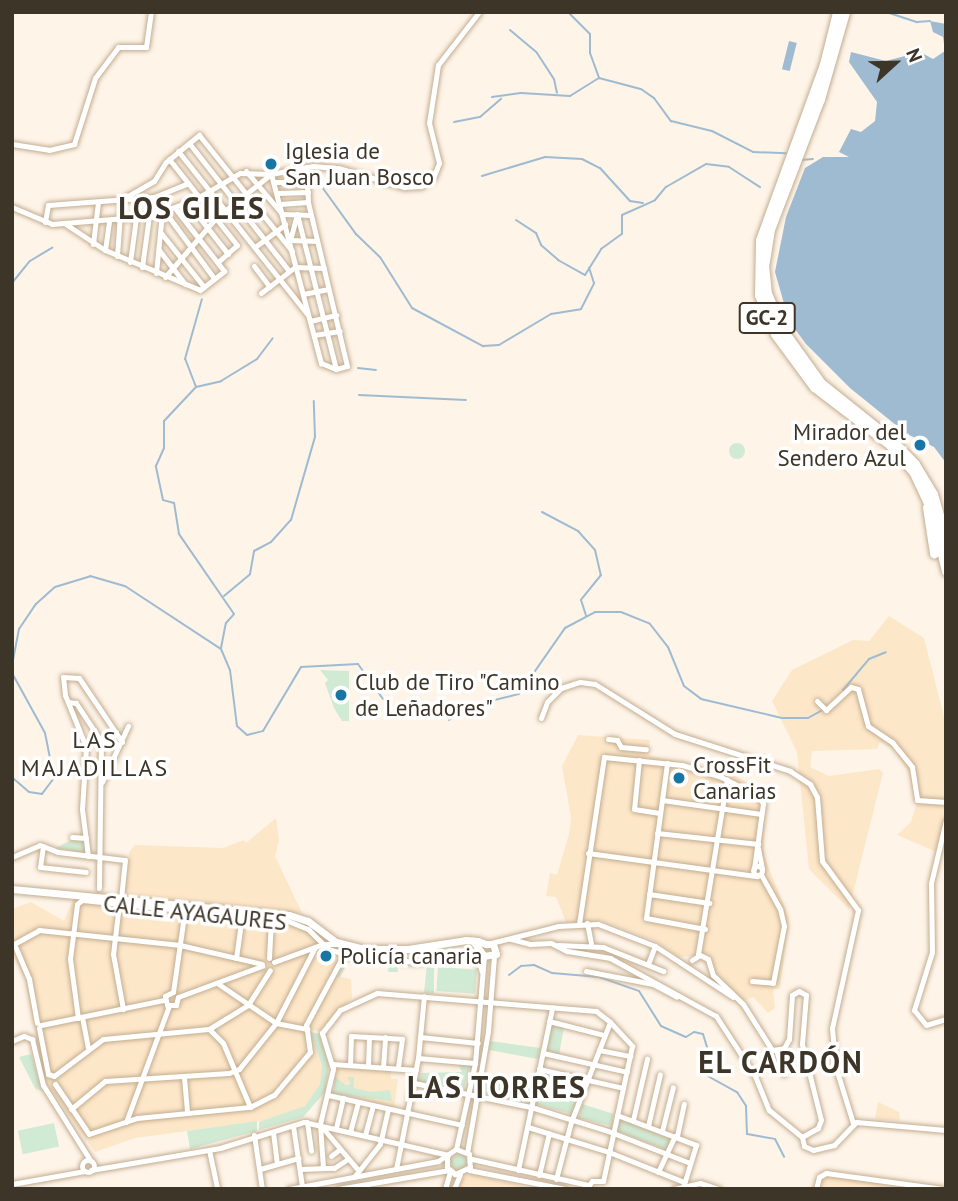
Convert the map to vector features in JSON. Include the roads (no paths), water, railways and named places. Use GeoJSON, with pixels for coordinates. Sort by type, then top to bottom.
{"type":"FeatureCollection","features":[{"type":"Feature","properties":{"kind":"highway","name":"GC-2"},"geometry":{"type":"LineString","coordinates":[[838,12],[824,64],[760,240],[759,295],[775,334],[814,387],[890,445],[921,485],[932,509],[946,571]]}},
{"type":"Feature","properties":{"kind":"highway","name":"GC-2"},"geometry":{"type":"LineString","coordinates":[[845,12],[820,99],[770,229],[764,265],[771,306],[793,347],[821,383],[865,418],[915,464],[933,494],[946,539]]}},
{"type":"Feature","properties":{"kind":"highway"},"geometry":{"type":"LineString","coordinates":[[865,418],[915,459]]}},
{"type":"Feature","properties":{"kind":"highway"},"geometry":{"type":"LineString","coordinates":[[927,476],[944,528]]}},
{"type":"Feature","properties":{"kind":"highway"},"geometry":{"type":"LineString","coordinates":[[921,485],[934,553]]}},
{"type":"Feature","properties":{"kind":"main road"},"geometry":{"type":"LineString","coordinates":[[12,890],[120,901],[166,902],[185,908],[299,918],[342,944],[399,950],[473,941],[496,954]]}},
{"type":"Feature","properties":{"kind":"main road"},"geometry":{"type":"LineString","coordinates":[[486,948],[496,954]]}},
{"type":"Feature","properties":{"kind":"street"},"geometry":{"type":"LineString","coordinates":[[12,144],[28,143],[49,150],[74,144],[95,78],[118,47],[146,47],[151,12]]}},
{"type":"Feature","properties":{"kind":"street"},"geometry":{"type":"LineString","coordinates":[[12,207],[45,222],[136,218],[162,213],[188,203],[246,171],[271,173],[306,167],[338,168],[404,187],[427,184],[439,159],[429,123],[438,65],[479,12]]}},
{"type":"Feature","properties":{"kind":"street"},"geometry":{"type":"LineString","coordinates":[[121,200],[154,181],[169,159],[199,135],[293,251]]}},
{"type":"Feature","properties":{"kind":"street"},"geometry":{"type":"LineString","coordinates":[[189,143],[289,271]]}},
{"type":"Feature","properties":{"kind":"street"},"geometry":{"type":"LineString","coordinates":[[178,151],[309,318]]}},
{"type":"Feature","properties":{"kind":"street"},"geometry":{"type":"LineString","coordinates":[[169,159],[237,245],[218,262]]}},
{"type":"Feature","properties":{"kind":"street"},"geometry":{"type":"LineString","coordinates":[[271,173],[321,363],[336,369],[347,366],[311,215],[306,167]]}},
{"type":"Feature","properties":{"kind":"street"},"geometry":{"type":"LineString","coordinates":[[246,171],[283,215]]}},
{"type":"Feature","properties":{"kind":"street"},"geometry":{"type":"LineString","coordinates":[[164,277],[216,218],[271,173]]}},
{"type":"Feature","properties":{"kind":"street"},"geometry":{"type":"LineString","coordinates":[[275,182],[307,181]]}},
{"type":"Feature","properties":{"kind":"street"},"geometry":{"type":"LineString","coordinates":[[45,222],[48,205],[155,197],[188,183]]}},
{"type":"Feature","properties":{"kind":"street"},"geometry":{"type":"LineString","coordinates":[[278,193],[308,192]]}},
{"type":"Feature","properties":{"kind":"street"},"geometry":{"type":"LineString","coordinates":[[155,197],[162,213],[214,278]]}},
{"type":"Feature","properties":{"kind":"street"},"geometry":{"type":"LineString","coordinates":[[117,256],[122,219],[121,200]]}},
{"type":"Feature","properties":{"kind":"street"},"geometry":{"type":"LineString","coordinates":[[93,244],[99,221],[98,202]]}},
{"type":"Feature","properties":{"kind":"street"},"geometry":{"type":"LineString","coordinates":[[280,204],[309,202]]}},
{"type":"Feature","properties":{"kind":"street"},"geometry":{"type":"LineString","coordinates":[[188,203],[228,254]]}},
{"type":"Feature","properties":{"kind":"street"},"geometry":{"type":"LineString","coordinates":[[64,223],[93,244],[117,256],[187,286],[202,288],[224,271],[175,208]]}},
{"type":"Feature","properties":{"kind":"street"},"geometry":{"type":"LineString","coordinates":[[156,273],[162,213]]}},
{"type":"Feature","properties":{"kind":"street"},"geometry":{"type":"LineString","coordinates":[[290,240],[297,214]]}},
{"type":"Feature","properties":{"kind":"street"},"geometry":{"type":"LineString","coordinates":[[297,214],[336,369]]}},
{"type":"Feature","properties":{"kind":"street"},"geometry":{"type":"LineString","coordinates":[[283,215],[311,215]]}},
{"type":"Feature","properties":{"kind":"street"},"geometry":{"type":"LineString","coordinates":[[142,267],[149,216]]}},
{"type":"Feature","properties":{"kind":"street"},"geometry":{"type":"LineString","coordinates":[[130,262],[136,218]]}},
{"type":"Feature","properties":{"kind":"street"},"geometry":{"type":"LineString","coordinates":[[105,250],[109,220]]}},
{"type":"Feature","properties":{"kind":"street"},"geometry":{"type":"LineString","coordinates":[[255,247],[285,224]]}},
{"type":"Feature","properties":{"kind":"street"},"geometry":{"type":"LineString","coordinates":[[161,233],[202,288]]}},
{"type":"Feature","properties":{"kind":"street"},"geometry":{"type":"LineString","coordinates":[[290,240],[317,241]]}},
{"type":"Feature","properties":{"kind":"street"},"geometry":{"type":"LineString","coordinates":[[159,250],[187,286]]}},
{"type":"Feature","properties":{"kind":"street"},"geometry":{"type":"LineString","coordinates":[[254,267],[270,287]]}},
{"type":"Feature","properties":{"kind":"street"},"geometry":{"type":"LineString","coordinates":[[261,293],[296,267],[324,268]]}},
{"type":"Feature","properties":{"kind":"street"},"geometry":{"type":"LineString","coordinates":[[303,294],[329,289]]}},
{"type":"Feature","properties":{"kind":"street"},"geometry":{"type":"LineString","coordinates":[[309,318],[336,315]]}},
{"type":"Feature","properties":{"kind":"street"},"geometry":{"type":"LineString","coordinates":[[314,335],[340,331]]}},
{"type":"Feature","properties":{"kind":"street"},"geometry":{"type":"LineString","coordinates":[[331,351],[344,347]]}},
{"type":"Feature","properties":{"kind":"street"},"geometry":{"type":"LineString","coordinates":[[88,856],[83,815],[86,747],[68,702],[63,677],[79,678],[122,742]]}},
{"type":"Feature","properties":{"kind":"street"},"geometry":{"type":"LineString","coordinates":[[541,718],[547,702],[561,688],[580,682],[595,684],[675,734],[790,771],[814,789],[821,858],[858,910],[832,1028],[835,1065],[853,1123]]}},
{"type":"Feature","properties":{"kind":"street"},"geometry":{"type":"LineString","coordinates":[[817,701],[826,710],[851,687],[858,689],[868,726],[892,742],[912,767],[917,800],[946,802]]}},
{"type":"Feature","properties":{"kind":"street"},"geometry":{"type":"LineString","coordinates":[[68,702],[76,703],[102,746],[99,807],[103,857],[99,888]]}},
{"type":"Feature","properties":{"kind":"street"},"geometry":{"type":"LineString","coordinates":[[101,785],[128,726]]}},
{"type":"Feature","properties":{"kind":"street"},"geometry":{"type":"LineString","coordinates":[[608,739],[617,740],[621,747],[619,758]]}},
{"type":"Feature","properties":{"kind":"street"},"geometry":{"type":"LineString","coordinates":[[86,747],[102,746]]}},
{"type":"Feature","properties":{"kind":"street"},"geometry":{"type":"LineString","coordinates":[[621,747],[646,749]]}},
{"type":"Feature","properties":{"kind":"street"},"geometry":{"type":"LineString","coordinates":[[579,923],[601,759],[667,763],[727,779],[759,796],[761,814],[754,869],[760,873]]}},
{"type":"Feature","properties":{"kind":"street"},"geometry":{"type":"LineString","coordinates":[[639,760],[634,809],[660,813]]}},
{"type":"Feature","properties":{"kind":"street"},"geometry":{"type":"LineString","coordinates":[[667,763],[646,918],[705,929]]}},
{"type":"Feature","properties":{"kind":"street"},"geometry":{"type":"LineString","coordinates":[[727,779],[703,942],[709,967],[739,1000],[764,1043],[776,1050],[784,1073]]}},
{"type":"Feature","properties":{"kind":"street"},"geometry":{"type":"LineString","coordinates":[[662,800],[761,814]]}},
{"type":"Feature","properties":{"kind":"street"},"geometry":{"type":"LineString","coordinates":[[83,815],[99,807]]}},
{"type":"Feature","properties":{"kind":"street"},"geometry":{"type":"LineString","coordinates":[[946,820],[931,883],[932,952],[914,1010],[926,1025],[946,1019]]}},
{"type":"Feature","properties":{"kind":"street"},"geometry":{"type":"LineString","coordinates":[[657,833],[758,844]]}},
{"type":"Feature","properties":{"kind":"street"},"geometry":{"type":"LineString","coordinates":[[72,837],[86,838]]}},
{"type":"Feature","properties":{"kind":"street"},"geometry":{"type":"LineString","coordinates":[[752,981],[773,983],[784,926],[780,909],[760,873],[758,844]]}},
{"type":"Feature","properties":{"kind":"street"},"geometry":{"type":"LineString","coordinates":[[43,846],[40,867],[86,873]]}},
{"type":"Feature","properties":{"kind":"street"},"geometry":{"type":"LineString","coordinates":[[12,857],[43,846],[88,856],[125,860],[113,961],[123,1009]]}},
{"type":"Feature","properties":{"kind":"street"},"geometry":{"type":"LineString","coordinates":[[589,853],[760,873]]}},
{"type":"Feature","properties":{"kind":"street"},"geometry":{"type":"LineString","coordinates":[[649,894],[709,902]]}},
{"type":"Feature","properties":{"kind":"street","name":"CALLE AYAGAURES"},"geometry":{"type":"LineString","coordinates":[[73,932],[78,901],[120,901],[299,924],[323,944],[344,954],[416,962],[441,958]]}},
{"type":"Feature","properties":{"kind":"street"},"geometry":{"type":"LineString","coordinates":[[39,1025],[123,1009],[167,1003],[176,1005],[185,908]]}},
{"type":"Feature","properties":{"kind":"street"},"geometry":{"type":"LineString","coordinates":[[236,958],[242,916]]}},
{"type":"Feature","properties":{"kind":"street"},"geometry":{"type":"LineString","coordinates":[[270,970],[252,961],[180,945],[73,932],[39,930],[14,944],[29,979],[50,1076],[103,1038],[209,1029],[248,1005],[270,970],[271,920]]}},
{"type":"Feature","properties":{"kind":"street"},"geometry":{"type":"LineString","coordinates":[[587,923],[591,944]]}},
{"type":"Feature","properties":{"kind":"street"},"geometry":{"type":"LineString","coordinates":[[441,958],[486,948],[511,939],[587,923],[655,946],[739,1000]]}},
{"type":"Feature","properties":{"kind":"street"},"geometry":{"type":"LineString","coordinates":[[73,932],[70,965],[88,1047]]}},
{"type":"Feature","properties":{"kind":"street"},"geometry":{"type":"LineString","coordinates":[[511,939],[558,945],[591,944],[663,971]]}},
{"type":"Feature","properties":{"kind":"street"},"geometry":{"type":"LineString","coordinates":[[469,1170],[496,954],[511,939]]}},
{"type":"Feature","properties":{"kind":"street"},"geometry":{"type":"LineString","coordinates":[[691,968],[703,942]]}},
{"type":"Feature","properties":{"kind":"street"},"geometry":{"type":"LineString","coordinates":[[126,1122],[167,1003],[175,995],[217,983],[253,970],[271,960],[323,944],[342,944]]}},
{"type":"Feature","properties":{"kind":"street"},"geometry":{"type":"LineString","coordinates":[[558,945],[567,951],[610,958],[662,983],[677,997]]}},
{"type":"Feature","properties":{"kind":"street"},"geometry":{"type":"LineString","coordinates":[[649,964],[655,946]]}},
{"type":"Feature","properties":{"kind":"street"},"geometry":{"type":"LineString","coordinates":[[71,1109],[106,1081],[235,1071],[276,1023],[315,947]]}},
{"type":"Feature","properties":{"kind":"street"},"geometry":{"type":"LineString","coordinates":[[289,1189],[396,1169],[448,1156],[456,1149],[478,1043],[486,948]]}},
{"type":"Feature","properties":{"kind":"street"},"geometry":{"type":"LineString","coordinates":[[55,1084],[89,1134],[126,1122],[250,1107],[274,1095],[310,1052],[307,1029],[344,954]]}},
{"type":"Feature","properties":{"kind":"street"},"geometry":{"type":"LineString","coordinates":[[673,957],[706,957]]}},
{"type":"Feature","properties":{"kind":"street"},"geometry":{"type":"LineString","coordinates":[[441,958],[477,961],[483,992]]}},
{"type":"Feature","properties":{"kind":"street"},"geometry":{"type":"LineString","coordinates":[[252,961],[253,970]]}},
{"type":"Feature","properties":{"kind":"street"},"geometry":{"type":"LineString","coordinates":[[699,974],[709,967]]}},
{"type":"Feature","properties":{"kind":"street"},"geometry":{"type":"LineString","coordinates":[[586,971],[653,984],[721,1021],[755,1076],[769,1110],[802,1137],[807,1149],[829,1147],[853,1123],[946,1130]]}},
{"type":"Feature","properties":{"kind":"street"},"geometry":{"type":"LineString","coordinates":[[217,983],[276,1023],[307,1029]]}},
{"type":"Feature","properties":{"kind":"street"},"geometry":{"type":"LineString","coordinates":[[776,1050],[789,1039],[792,995],[803,992],[808,999],[802,1044],[821,1120],[818,1128],[802,1137]]}},
{"type":"Feature","properties":{"kind":"street"},"geometry":{"type":"LineString","coordinates":[[323,1168],[320,1124],[333,1064],[322,1033],[340,1010],[367,994],[424,996],[596,1011],[632,1044],[603,1181]]}},
{"type":"Feature","properties":{"kind":"street"},"geometry":{"type":"LineString","coordinates":[[396,1169],[414,1083],[424,996]]}},
{"type":"Feature","properties":{"kind":"street"},"geometry":{"type":"LineString","coordinates":[[517,1170],[552,1008]]}},
{"type":"Feature","properties":{"kind":"street"},"geometry":{"type":"LineString","coordinates":[[550,1021],[604,1035]]}},
{"type":"Feature","properties":{"kind":"street"},"geometry":{"type":"LineString","coordinates":[[556,1179],[572,1120],[610,1022]]}},
{"type":"Feature","properties":{"kind":"street"},"geometry":{"type":"LineString","coordinates":[[209,1029],[223,1043],[250,1107]]}},
{"type":"Feature","properties":{"kind":"street"},"geometry":{"type":"LineString","coordinates":[[12,1041],[24,1036],[32,1039],[43,1085],[73,1127],[88,1165]]}},
{"type":"Feature","properties":{"kind":"street"},"geometry":{"type":"LineString","coordinates":[[350,1065],[351,1036],[385,1037],[402,1039],[398,1068]]}},
{"type":"Feature","properties":{"kind":"street"},"geometry":{"type":"LineString","coordinates":[[368,1066],[369,1037]]}},
{"type":"Feature","properties":{"kind":"street"},"geometry":{"type":"LineString","coordinates":[[383,1067],[385,1037]]}},
{"type":"Feature","properties":{"kind":"street"},"geometry":{"type":"LineString","coordinates":[[420,1037],[478,1043]]}},
{"type":"Feature","properties":{"kind":"street"},"geometry":{"type":"LineString","coordinates":[[599,1050],[630,1056]]}},
{"type":"Feature","properties":{"kind":"street"},"geometry":{"type":"LineString","coordinates":[[542,1053],[627,1072]]}},
{"type":"Feature","properties":{"kind":"street"},"geometry":{"type":"LineString","coordinates":[[418,1058],[475,1063]]}},
{"type":"Feature","properties":{"kind":"street"},"geometry":{"type":"LineString","coordinates":[[633,1120],[647,1059]]}},
{"type":"Feature","properties":{"kind":"street"},"geometry":{"type":"LineString","coordinates":[[333,1064],[416,1070]]}},
{"type":"Feature","properties":{"kind":"street"},"geometry":{"type":"LineString","coordinates":[[539,1069],[623,1088]]}},
{"type":"Feature","properties":{"kind":"street"},"geometry":{"type":"LineString","coordinates":[[648,1126],[660,1074]]}},
{"type":"Feature","properties":{"kind":"street"},"geometry":{"type":"LineString","coordinates":[[184,1077],[187,1114]]}},
{"type":"Feature","properties":{"kind":"street"},"geometry":{"type":"LineString","coordinates":[[414,1083],[531,1107],[613,1133],[690,1163]]}},
{"type":"Feature","properties":{"kind":"street"},"geometry":{"type":"LineString","coordinates":[[662,1131],[673,1087]]}},
{"type":"Feature","properties":{"kind":"street"},"geometry":{"type":"LineString","coordinates":[[328,1095],[462,1125]]}},
{"type":"Feature","properties":{"kind":"street"},"geometry":{"type":"LineString","coordinates":[[336,1128],[343,1098]]}},
{"type":"Feature","properties":{"kind":"street"},"geometry":{"type":"LineString","coordinates":[[351,1132],[358,1102]]}},
{"type":"Feature","properties":{"kind":"street"},"geometry":{"type":"LineString","coordinates":[[658,1172],[676,1136],[684,1104]]}},
{"type":"Feature","properties":{"kind":"street"},"geometry":{"type":"LineString","coordinates":[[365,1135],[373,1106]]}},
{"type":"Feature","properties":{"kind":"street"},"geometry":{"type":"LineString","coordinates":[[353,1177],[381,1138],[388,1110]]}},
{"type":"Feature","properties":{"kind":"street"},"geometry":{"type":"LineString","coordinates":[[617,1115],[697,1146],[684,1183],[674,1189]]}},
{"type":"Feature","properties":{"kind":"street"},"geometry":{"type":"LineString","coordinates":[[307,1122],[311,1151]]}},
{"type":"Feature","properties":{"kind":"street"},"geometry":{"type":"LineString","coordinates":[[12,1184],[77,1172],[88,1165],[101,1168],[209,1150],[307,1122],[448,1156]]}},
{"type":"Feature","properties":{"kind":"street"},"geometry":{"type":"LineString","coordinates":[[320,1124],[364,1175]]}},
{"type":"Feature","properties":{"kind":"street"},"geometry":{"type":"LineString","coordinates":[[293,1126],[302,1186]]}},
{"type":"Feature","properties":{"kind":"street"},"geometry":{"type":"LineString","coordinates":[[528,1127],[610,1152],[684,1183],[706,1184],[719,1189]]}},
{"type":"Feature","properties":{"kind":"street"},"geometry":{"type":"LineString","coordinates":[[273,1132],[277,1164]]}},
{"type":"Feature","properties":{"kind":"street"},"geometry":{"type":"LineString","coordinates":[[539,1175],[549,1133]]}},
{"type":"Feature","properties":{"kind":"street"},"geometry":{"type":"LineString","coordinates":[[254,1135],[262,1189]]}},
{"type":"Feature","properties":{"kind":"street"},"geometry":{"type":"LineString","coordinates":[[331,1156],[340,1149]]}},
{"type":"Feature","properties":{"kind":"street"},"geometry":{"type":"LineString","coordinates":[[456,1149],[469,1156],[517,1170],[587,1187],[603,1181]]}},
{"type":"Feature","properties":{"kind":"street"},"geometry":{"type":"LineString","coordinates":[[209,1150],[216,1189]]}},
{"type":"Feature","properties":{"kind":"street"},"geometry":{"type":"LineString","coordinates":[[445,1189],[449,1170],[448,1156]]}},
{"type":"Feature","properties":{"kind":"street"},"geometry":{"type":"LineString","coordinates":[[260,1169],[298,1158]]}},
{"type":"Feature","properties":{"kind":"street"},"geometry":{"type":"LineString","coordinates":[[300,1169],[337,1167],[348,1158]]}},
{"type":"Feature","properties":{"kind":"street"},"geometry":{"type":"LineString","coordinates":[[341,1188],[371,1186],[449,1170],[460,1174],[469,1170],[565,1189]]}},
{"type":"Feature","properties":{"kind":"street"},"geometry":{"type":"LineString","coordinates":[[816,1189],[819,1177],[826,1172],[943,1189]]}},
{"type":"Feature","properties":{"kind":"street"},"geometry":{"type":"LineString","coordinates":[[454,1189],[460,1174]]}},
{"type":"Feature","properties":{"kind":"street"},"geometry":{"type":"LineString","coordinates":[[603,1181],[609,1189]]}},
{"type":"Feature","properties":{"kind":"water"},"geometry":{"type":"Polygon","coordinates":[[[930,21],[946,24],[946,463],[934,447],[907,434],[850,388],[806,344],[789,321],[775,272],[786,217],[805,168],[823,157],[849,157],[839,152],[851,129],[861,132],[875,121],[877,102],[849,62],[851,52],[886,61],[920,52],[933,59],[945,51],[943,37],[933,32],[930,21]]]}},
{"type":"Feature","properties":{"kind":"water"},"geometry":{"type":"Polygon","coordinates":[[[789,41],[797,43],[790,71],[782,69],[789,41]]]}},
{"type":"Feature","properties":{"kind":"waterway"},"geometry":{"type":"LineString","coordinates":[[568,12],[590,34],[590,53],[599,78]]}},
{"type":"Feature","properties":{"kind":"waterway"},"geometry":{"type":"LineString","coordinates":[[886,12],[917,22],[930,21]]}},
{"type":"Feature","properties":{"kind":"waterway"},"geometry":{"type":"LineString","coordinates":[[510,30],[537,53],[554,79],[557,93]]}},
{"type":"Feature","properties":{"kind":"waterway"},"geometry":{"type":"LineString","coordinates":[[492,97],[521,93],[570,96],[599,78],[641,89],[654,98],[671,121],[712,131],[753,152],[786,153]]}},
{"type":"Feature","properties":{"kind":"waterway"},"geometry":{"type":"LineString","coordinates":[[454,122],[480,117],[501,99]]}},
{"type":"Feature","properties":{"kind":"waterway"},"geometry":{"type":"LineString","coordinates":[[482,176],[545,157],[582,159],[600,168],[630,201],[643,203]]}},
{"type":"Feature","properties":{"kind":"waterway"},"geometry":{"type":"LineString","coordinates":[[801,160],[813,159]]}},
{"type":"Feature","properties":{"kind":"waterway"},"geometry":{"type":"LineString","coordinates":[[516,220],[536,233],[541,245],[558,260],[585,275],[601,249],[622,234],[622,215],[655,200],[666,187],[706,164],[729,167],[760,187]]}},
{"type":"Feature","properties":{"kind":"waterway"},"geometry":{"type":"LineString","coordinates":[[317,180],[356,234],[380,257],[412,308],[483,346],[499,345],[551,314],[581,309],[594,283],[589,268]]}},
{"type":"Feature","properties":{"kind":"waterway"},"geometry":{"type":"LineString","coordinates":[[12,283],[30,261],[52,248]]}},
{"type":"Feature","properties":{"kind":"waterway"},"geometry":{"type":"LineString","coordinates":[[196,387],[185,359],[202,299]]}},
{"type":"Feature","properties":{"kind":"waterway"},"geometry":{"type":"LineString","coordinates":[[221,648],[226,623],[234,614],[179,534],[174,503],[163,500],[156,466],[164,448],[164,421],[196,387],[221,381],[257,359],[273,338]]}},
{"type":"Feature","properties":{"kind":"waterway"},"geometry":{"type":"LineString","coordinates":[[358,368],[376,370]]}},
{"type":"Feature","properties":{"kind":"waterway"},"geometry":{"type":"LineString","coordinates":[[359,395],[466,400]]}},
{"type":"Feature","properties":{"kind":"waterway"},"geometry":{"type":"LineString","coordinates":[[224,596],[250,574],[254,551],[271,542],[291,520],[315,437],[314,401]]}},
{"type":"Feature","properties":{"kind":"waterway"},"geometry":{"type":"LineString","coordinates":[[542,512],[578,531],[595,550],[601,575],[581,600],[586,615]]}},
{"type":"Feature","properties":{"kind":"waterway"},"geometry":{"type":"LineString","coordinates":[[12,665],[19,629],[36,604],[55,587],[90,576],[125,586],[221,649],[230,670],[237,726],[247,735],[263,731],[301,667],[358,664],[383,699]]}},
{"type":"Feature","properties":{"kind":"waterway"},"geometry":{"type":"LineString","coordinates":[[449,720],[470,706],[519,694],[565,628],[595,612],[621,612],[650,624],[668,647],[684,686],[701,699],[782,718],[808,718],[824,709]]}},
{"type":"Feature","properties":{"kind":"waterway"},"geometry":{"type":"LineString","coordinates":[[843,690],[869,659],[886,652]]}},
{"type":"Feature","properties":{"kind":"waterway"},"geometry":{"type":"LineString","coordinates":[[12,673],[45,733],[54,778],[42,794],[29,792],[12,777]]}},
{"type":"Feature","properties":{"kind":"waterway"},"geometry":{"type":"LineString","coordinates":[[509,975],[521,966],[534,965],[552,973],[599,977],[639,991],[661,1026],[686,1037],[694,1032],[703,1034],[707,1047],[704,1074],[737,1092],[746,1106],[747,1134],[775,1139],[784,1157]]}},
{"type":"Feature","properties":{"kind":"place","name":"Iglesia de San Juan Bosco"},"geometry":{"type":"Point","coordinates":[271,164]}},
{"type":"Feature","properties":{"kind":"place","name":"Mirador del Sendero Azul"},"geometry":{"type":"Point","coordinates":[920,445]}},
{"type":"Feature","properties":{"kind":"place","name":"Club de Tiro \"Camino de Leñadores\""},"geometry":{"type":"Point","coordinates":[341,695]}},
{"type":"Feature","properties":{"kind":"place","name":"CrossFit Canarias"},"geometry":{"type":"Point","coordinates":[679,778]}},
{"type":"Feature","properties":{"kind":"place","name":"Policía canaria"},"geometry":{"type":"Point","coordinates":[326,956]}},
{"type":"Feature","properties":{"kind":"district","name":"LOS GILES"},"geometry":{"type":"Point","coordinates":[192,208]}},
{"type":"Feature","properties":{"kind":"district","name":"LAS MAJADILLAS"},"geometry":{"type":"Point","coordinates":[95,754]}},
{"type":"Feature","properties":{"kind":"district","name":"EL CARDÓN"},"geometry":{"type":"Point","coordinates":[781,1062]}},
{"type":"Feature","properties":{"kind":"district","name":"LAS TORRES"},"geometry":{"type":"Point","coordinates":[497,1087]}}]}
